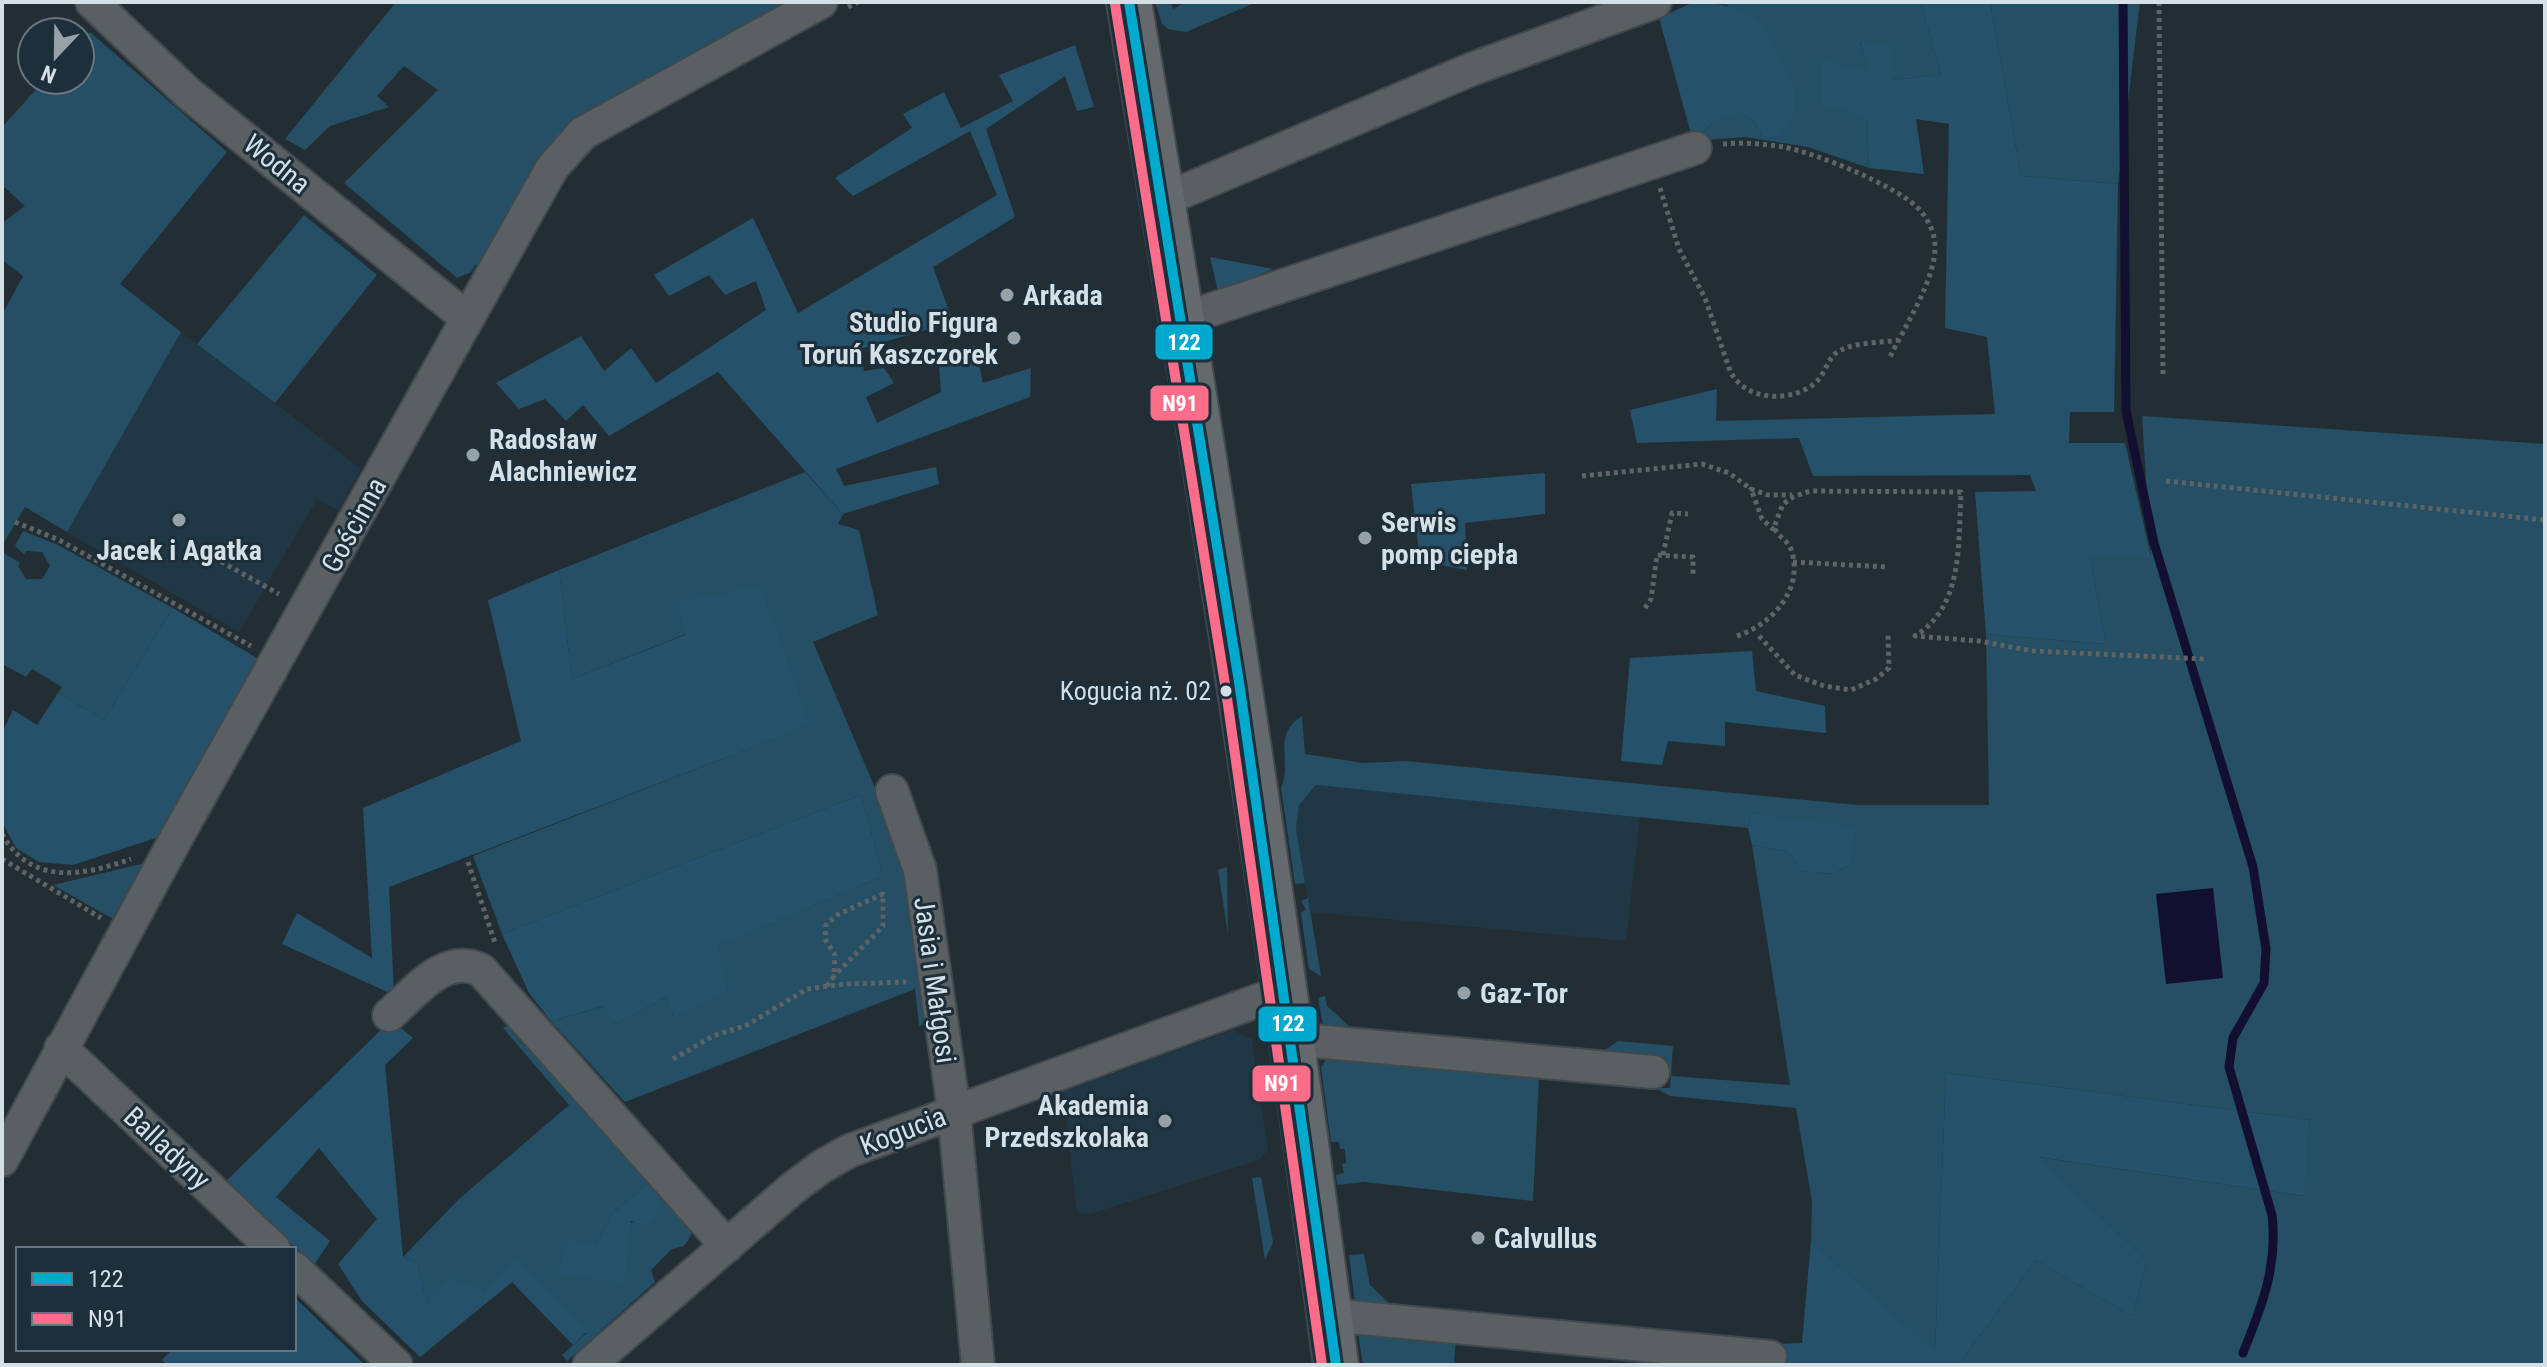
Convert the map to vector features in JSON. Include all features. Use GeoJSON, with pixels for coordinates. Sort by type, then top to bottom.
{"type":"FeatureCollection","features":[{"type":"Feature","properties":{"kind":"main road"},"geometry":{"type":"LineString","coordinates":[[1129,2],[1183,319],[1292,1039],[1336,1365]]}},
{"type":"Feature","properties":{"kind":"street","name":"Wodna"},"geometry":{"type":"LineString","coordinates":[[92,2],[189,94],[467,318]]}},
{"type":"Feature","properties":{"kind":"street"},"geometry":{"type":"LineString","coordinates":[[1163,200],[1472,69],[1655,2]]}},
{"type":"Feature","properties":{"kind":"street","name":"Gościnna"},"geometry":{"type":"LineString","coordinates":[[2,1160],[178,835],[552,168],[583,133],[833,6]]}},
{"type":"Feature","properties":{"kind":"street"},"geometry":{"type":"LineString","coordinates":[[1183,319],[1695,148]]}},
{"type":"Feature","properties":{"kind":"street","name":"Jasia i Małgosi"},"geometry":{"type":"LineString","coordinates":[[892,791],[920,870],[954,1111],[978,1365]]}},
{"type":"Feature","properties":{"kind":"street"},"geometry":{"type":"LineString","coordinates":[[389,1015],[445,968],[461,964],[481,970],[727,1246]]}},
{"type":"Feature","properties":{"kind":"street","name":"Kogucia"},"geometry":{"type":"LineString","coordinates":[[589,1365],[793,1188],[849,1151],[1284,991]]}},
{"type":"Feature","properties":{"kind":"street"},"geometry":{"type":"LineString","coordinates":[[1292,1039],[1653,1072]]}},
{"type":"Feature","properties":{"kind":"street","name":"Balladyny"},"geometry":{"type":"LineString","coordinates":[[61,1048],[272,1247]]}},
{"type":"Feature","properties":{"kind":"street"},"geometry":{"type":"LineString","coordinates":[[296,1270],[396,1365]]}},
{"type":"Feature","properties":{"kind":"street"},"geometry":{"type":"LineString","coordinates":[[1329,1315],[1770,1357]]}},
{"type":"Feature","properties":{"kind":"path"},"geometry":{"type":"LineString","coordinates":[[833,6],[858,2]]}},
{"type":"Feature","properties":{"kind":"path"},"geometry":{"type":"LineString","coordinates":[[2159,2],[2163,375]]}},
{"type":"Feature","properties":{"kind":"path"},"geometry":{"type":"LineString","coordinates":[[1695,148],[1745,144],[1807,153],[1850,170],[1915,206],[1930,224],[1934,257],[1929,275],[1890,357]]}},
{"type":"Feature","properties":{"kind":"path"},"geometry":{"type":"LineString","coordinates":[[1652,163],[1679,249],[1705,298],[1730,371],[1741,386],[1764,395],[1790,394],[1814,384],[1841,350],[1898,340]]}},
{"type":"Feature","properties":{"kind":"path"},"geometry":{"type":"LineString","coordinates":[[1582,476],[1702,464],[1729,473],[1751,489],[1768,495],[1803,492],[1961,492],[1952,588],[1937,615],[1915,636],[1979,641],[2033,651],[2203,658]]}},
{"type":"Feature","properties":{"kind":"path"},"geometry":{"type":"LineString","coordinates":[[2166,481],[2545,520]]}},
{"type":"Feature","properties":{"kind":"path"},"geometry":{"type":"LineString","coordinates":[[1737,636],[1758,628],[1781,606],[1789,588],[1793,562],[1791,547],[1762,519],[1751,489]]}},
{"type":"Feature","properties":{"kind":"path"},"geometry":{"type":"LineString","coordinates":[[1774,531],[1780,509],[1803,492]]}},
{"type":"Feature","properties":{"kind":"path"},"geometry":{"type":"LineString","coordinates":[[1663,555],[1672,513],[1688,514]]}},
{"type":"Feature","properties":{"kind":"path"},"geometry":{"type":"LineString","coordinates":[[15,522],[59,540],[277,660]]}},
{"type":"Feature","properties":{"kind":"path"},"geometry":{"type":"LineString","coordinates":[[200,550],[305,609]]}},
{"type":"Feature","properties":{"kind":"path"},"geometry":{"type":"LineString","coordinates":[[1645,608],[1651,599],[1657,555],[1693,557],[1693,577]]}},
{"type":"Feature","properties":{"kind":"path"},"geometry":{"type":"LineString","coordinates":[[1793,562],[1888,567]]}},
{"type":"Feature","properties":{"kind":"path"},"geometry":{"type":"LineString","coordinates":[[1759,636],[1795,675],[1824,686],[1851,690],[1876,679],[1889,668],[1888,635]]}},
{"type":"Feature","properties":{"kind":"path"},"geometry":{"type":"LineString","coordinates":[[2,834],[26,864],[43,872],[108,867],[178,835]]}},
{"type":"Feature","properties":{"kind":"path"},"geometry":{"type":"LineString","coordinates":[[2,859],[110,923]]}},
{"type":"Feature","properties":{"kind":"path"},"geometry":{"type":"LineString","coordinates":[[468,862],[497,950]]}},
{"type":"Feature","properties":{"kind":"path"},"geometry":{"type":"LineString","coordinates":[[826,987],[883,926],[883,894],[837,915],[826,925],[825,939],[835,955],[834,976]]}},
{"type":"Feature","properties":{"kind":"path"},"geometry":{"type":"LineString","coordinates":[[673,1059],[713,1036],[747,1025],[807,989],[936,981]]}},
{"type":"Feature","properties":{"kind":"shaded area"},"geometry":{"type":"Polygon","coordinates":[[[396,2],[798,2],[674,65],[563,136],[484,267],[475,265],[471,272],[457,278],[344,183],[438,90],[404,66],[377,96],[389,107],[330,126],[305,150],[285,139],[396,2]]]}},
{"type":"Feature","properties":{"kind":"shaded area"},"geometry":{"type":"Polygon","coordinates":[[[1155,2],[1171,2],[1173,9],[1186,2],[1257,2],[1186,32],[1168,29],[1162,24],[1155,2]]]}},
{"type":"Feature","properties":{"kind":"shaded area"},"geometry":{"type":"Polygon","coordinates":[[[1694,2],[1739,10],[1764,29],[1789,75],[1795,96],[1792,116],[1779,137],[1762,136],[1754,121],[1740,111],[1714,121],[1693,141],[1659,18],[1694,2]]]}},
{"type":"Feature","properties":{"kind":"shaded area"},"geometry":{"type":"Polygon","coordinates":[[[1704,2],[1921,2],[1941,75],[1892,80],[1891,45],[1860,42],[1871,72],[1822,61],[1867,117],[1869,168],[1808,147],[1745,137],[1693,141],[1714,121],[1740,110],[1754,121],[1762,136],[1727,5],[1704,2]]]}},
{"type":"Feature","properties":{"kind":"shaded area"},"geometry":{"type":"Polygon","coordinates":[[[1921,2],[1990,2],[2021,176],[2118,184],[2114,412],[2070,412],[2069,443],[2125,443],[2151,557],[2090,557],[2106,644],[1986,634],[1975,492],[2036,491],[2030,475],[1813,476],[1799,438],[1637,443],[1630,410],[1717,389],[1716,421],[1995,414],[1987,337],[1945,328],[1949,124],[1916,119],[1924,174],[1869,168],[1867,118],[1822,104],[1822,60],[1870,71],[1860,41],[1892,45],[1892,80],[1941,75],[1921,2]]]}},
{"type":"Feature","properties":{"kind":"shaded area"},"geometry":{"type":"Polygon","coordinates":[[[1990,2],[2140,2],[2118,184],[2021,176],[1990,2]]]}},
{"type":"Feature","properties":{"kind":"shaded area"},"geometry":{"type":"Polygon","coordinates":[[[96,37],[227,152],[120,284],[181,332],[67,532],[25,507],[2,546],[2,315],[23,276],[2,260],[2,223],[25,206],[2,185],[2,127],[30,96],[96,96],[96,37]]]}},
{"type":"Feature","properties":{"kind":"shaded area"},"geometry":{"type":"Polygon","coordinates":[[[1075,45],[1094,107],[1077,111],[1065,76],[986,129],[1015,217],[933,267],[953,322],[860,349],[864,371],[884,368],[894,383],[866,397],[877,423],[941,392],[938,351],[975,346],[983,383],[1031,368],[1030,397],[836,469],[844,486],[936,467],[939,484],[843,514],[718,372],[609,436],[583,405],[566,421],[545,399],[519,409],[496,383],[581,336],[604,371],[631,348],[656,383],[766,310],[756,281],[725,295],[709,275],[669,296],[654,275],[753,218],[798,313],[997,195],[970,131],[853,196],[835,178],[912,128],[903,114],[944,92],[961,128],[1013,101],[999,75],[1075,45]]]}},
{"type":"Feature","properties":{"kind":"shaded area"},"geometry":{"type":"Polygon","coordinates":[[[304,215],[377,275],[275,403],[197,344],[304,215]]]}},
{"type":"Feature","properties":{"kind":"shaded area"},"geometry":{"type":"Polygon","coordinates":[[[1210,257],[1273,269],[1218,291],[1210,257]]]}},
{"type":"Feature","properties":{"kind":"shaded area"},"geometry":{"type":"Polygon","coordinates":[[[181,332],[361,469],[338,510],[317,499],[239,632],[67,532],[181,332]]]}},
{"type":"Feature","properties":{"kind":"shaded area"},"geometry":{"type":"Polygon","coordinates":[[[2142,416],[2545,444],[2545,1365],[1958,1365],[2036,1260],[2132,1316],[2147,1261],[2038,1157],[2303,1196],[2310,1120],[1946,1073],[1935,1353],[1811,1241],[1812,1202],[1796,1108],[1670,1096],[1655,1088],[1670,1088],[1671,1076],[1790,1085],[1752,845],[1788,851],[1801,871],[1834,874],[1851,864],[1854,829],[1752,813],[1748,828],[1316,785],[1299,805],[1296,829],[1305,883],[1295,884],[1281,788],[1285,740],[1293,724],[1302,716],[1305,754],[1364,763],[1405,761],[1857,805],[1989,805],[1986,634],[2106,644],[2090,557],[2151,556],[2142,416]]]}},
{"type":"Feature","properties":{"kind":"shaded area"},"geometry":{"type":"Polygon","coordinates":[[[805,472],[843,514],[838,524],[859,530],[878,615],[813,642],[875,788],[904,778],[885,789],[911,869],[933,1023],[919,1026],[915,989],[625,1102],[551,1021],[605,1006],[615,1024],[666,997],[674,1017],[717,946],[883,876],[861,795],[502,934],[473,856],[809,725],[678,602],[686,634],[572,679],[559,570],[805,472]]]}},
{"type":"Feature","properties":{"kind":"shaded area"},"geometry":{"type":"Polygon","coordinates":[[[1545,473],[1545,514],[1465,523],[1467,570],[1420,561],[1411,484],[1545,473]]]}},
{"type":"Feature","properties":{"kind":"shaded area"},"geometry":{"type":"Polygon","coordinates":[[[23,531],[58,545],[173,608],[104,720],[58,693],[62,687],[32,669],[26,677],[2,664],[2,552],[20,563],[18,566],[26,579],[42,579],[50,566],[42,552],[26,551],[24,554],[15,546],[23,531]]]}},
{"type":"Feature","properties":{"kind":"shaded area"},"geometry":{"type":"Polygon","coordinates":[[[559,570],[572,679],[685,635],[678,602],[760,586],[810,725],[389,887],[394,995],[282,944],[297,913],[372,958],[363,808],[521,741],[488,600],[559,570]]]}},
{"type":"Feature","properties":{"kind":"shaded area"},"geometry":{"type":"Polygon","coordinates":[[[173,608],[260,660],[162,836],[73,865],[39,862],[16,848],[2,822],[2,733],[13,710],[37,725],[58,693],[104,720],[173,608]]]}},
{"type":"Feature","properties":{"kind":"shaded area"},"geometry":{"type":"Polygon","coordinates":[[[1752,651],[1756,691],[1825,706],[1826,733],[1725,722],[1725,746],[1668,741],[1662,765],[1621,761],[1630,658],[1752,651]]]}},
{"type":"Feature","properties":{"kind":"shaded area"},"geometry":{"type":"Polygon","coordinates":[[[1316,785],[1640,816],[1626,941],[1310,912],[1296,829],[1299,805],[1316,785]]]}},
{"type":"Feature","properties":{"kind":"shaded area"},"geometry":{"type":"Polygon","coordinates":[[[861,795],[883,876],[718,946],[727,990],[674,1017],[666,997],[615,1024],[604,1006],[551,1021],[529,993],[502,934],[861,795]]]}},
{"type":"Feature","properties":{"kind":"shaded area"},"geometry":{"type":"Polygon","coordinates":[[[1752,813],[1855,827],[1851,864],[1834,874],[1801,871],[1788,851],[1752,845],[1748,828],[1752,813]]]}},
{"type":"Feature","properties":{"kind":"shaded area"},"geometry":{"type":"Polygon","coordinates":[[[149,862],[115,920],[53,885],[149,862]]]}},
{"type":"Feature","properties":{"kind":"shaded area"},"geometry":{"type":"Polygon","coordinates":[[[1227,867],[1228,934],[1218,870],[1227,867]]]}},
{"type":"Feature","properties":{"kind":"shaded area"},"geometry":{"type":"Polygon","coordinates":[[[2213,888],[2223,978],[2166,984],[2156,894],[2213,888]]]}},
{"type":"Feature","properties":{"kind":"shaded area"},"geometry":{"type":"Polygon","coordinates":[[[1308,898],[1321,976],[1309,969],[1301,913],[1306,909],[1301,901],[1308,898]]]}},
{"type":"Feature","properties":{"kind":"shaded area"},"geometry":{"type":"Polygon","coordinates":[[[1325,996],[1327,1006],[1358,1034],[1597,1056],[1618,1041],[1673,1046],[1671,1076],[1663,1077],[1645,1057],[1635,1053],[1615,1060],[1340,1038],[1324,1030],[1318,998],[1325,996]]]}},
{"type":"Feature","properties":{"kind":"shaded area"},"geometry":{"type":"Polygon","coordinates":[[[391,1020],[413,1038],[385,1065],[403,1257],[418,1264],[427,1306],[450,1277],[483,1291],[517,1257],[587,1332],[573,1345],[512,1282],[420,1357],[362,1301],[338,1264],[377,1219],[319,1148],[276,1197],[330,1241],[314,1265],[225,1182],[391,1020]]]}},
{"type":"Feature","properties":{"kind":"shaded area"},"geometry":{"type":"Polygon","coordinates":[[[512,1023],[512,1032],[524,1046],[532,1046],[652,1180],[613,1213],[596,1246],[557,1274],[668,1198],[692,1230],[684,1246],[672,1249],[651,1270],[655,1282],[567,1361],[562,1355],[587,1333],[517,1258],[483,1291],[427,1307],[418,1264],[403,1257],[459,1199],[569,1105],[503,1028],[512,1023]]]}},
{"type":"Feature","properties":{"kind":"shaded area","name":"Akademia Przedszkolaka"},"geometry":{"type":"Polygon","coordinates":[[[1233,1030],[1252,1040],[1268,1150],[1259,1160],[1090,1214],[1077,1213],[1063,1092],[1233,1030]]]}},
{"type":"Feature","properties":{"kind":"shaded area"},"geometry":{"type":"Polygon","coordinates":[[[1326,1052],[1539,1077],[1533,1201],[1364,1182],[1337,1185],[1336,1175],[1344,1173],[1345,1149],[1340,1149],[1339,1142],[1331,1142],[1321,1067],[1326,1060],[1326,1052]]]}},
{"type":"Feature","properties":{"kind":"shaded area"},"geometry":{"type":"Polygon","coordinates":[[[1946,1073],[2310,1120],[2304,1196],[2039,1157],[2147,1261],[2132,1316],[2036,1260],[1958,1365],[1728,1365],[1729,1346],[1802,1343],[1811,1241],[1935,1352],[1946,1073]]]}},
{"type":"Feature","properties":{"kind":"shaded area"},"geometry":{"type":"Polygon","coordinates":[[[1261,1177],[1273,1242],[1265,1260],[1252,1178],[1261,1177]]]}},
{"type":"Feature","properties":{"kind":"shaded area"},"geometry":{"type":"Polygon","coordinates":[[[652,1180],[668,1198],[648,1225],[631,1221],[624,1283],[557,1274],[569,1239],[596,1246],[613,1213],[652,1180]]]}},
{"type":"Feature","properties":{"kind":"shaded area"},"geometry":{"type":"Polygon","coordinates":[[[1364,1254],[1370,1285],[1391,1305],[1525,1317],[1522,1324],[1356,1311],[1349,1255],[1364,1254]]]}},
{"type":"Feature","properties":{"kind":"shaded area"},"geometry":{"type":"Polygon","coordinates":[[[296,1299],[365,1365],[167,1365],[162,1360],[171,1351],[296,1351],[296,1299]]]}},
{"type":"Feature","properties":{"kind":"shaded area"},"geometry":{"type":"Polygon","coordinates":[[[1358,1333],[1456,1336],[1454,1365],[1363,1365],[1358,1333]]]}},
{"type":"Feature","properties":{"kind":"waterway"},"geometry":{"type":"LineString","coordinates":[[2123,2],[2126,411],[2154,543],[2253,867],[2266,949],[2264,983],[2233,1038],[2229,1067],[2272,1215],[2273,1234],[2267,1286],[2243,1353]]}},
{"type":"Feature","properties":{"kind":"transit line","name":"122"},"geometry":{"type":"LineString","coordinates":[[1129,2],[1239,682],[1336,1365]]}},
{"type":"Feature","properties":{"kind":"transit line","name":"N91"},"geometry":{"type":"LineString","coordinates":[[1115,4],[1225,684],[1322,1365]]}},
{"type":"Feature","properties":{"kind":"place","name":"Arkada"},"geometry":{"type":"Point","coordinates":[1007,295]}},
{"type":"Feature","properties":{"kind":"place","name":"Studio Figura Toruń Kaszczorek"},"geometry":{"type":"Point","coordinates":[1014,338]}},
{"type":"Feature","properties":{"kind":"place","name":"Radosław Alachniewicz"},"geometry":{"type":"Point","coordinates":[473,455]}},
{"type":"Feature","properties":{"kind":"place","name":"Jacek i Agatka"},"geometry":{"type":"Point","coordinates":[179,520]}},
{"type":"Feature","properties":{"kind":"place","name":"Serwis pomp ciepła"},"geometry":{"type":"Point","coordinates":[1365,538]}},
{"type":"Feature","properties":{"kind":"place","name":"Kogucia nż. 02"},"geometry":{"type":"Point","coordinates":[1226,691]}},
{"type":"Feature","properties":{"kind":"place","name":"Gaz-Tor"},"geometry":{"type":"Point","coordinates":[1464,993]}},
{"type":"Feature","properties":{"kind":"place","name":"Akademia Przedszkolaka"},"geometry":{"type":"Point","coordinates":[1165,1121]}},
{"type":"Feature","properties":{"kind":"place","name":"Calvullus"},"geometry":{"type":"Point","coordinates":[1478,1238]}}]}
